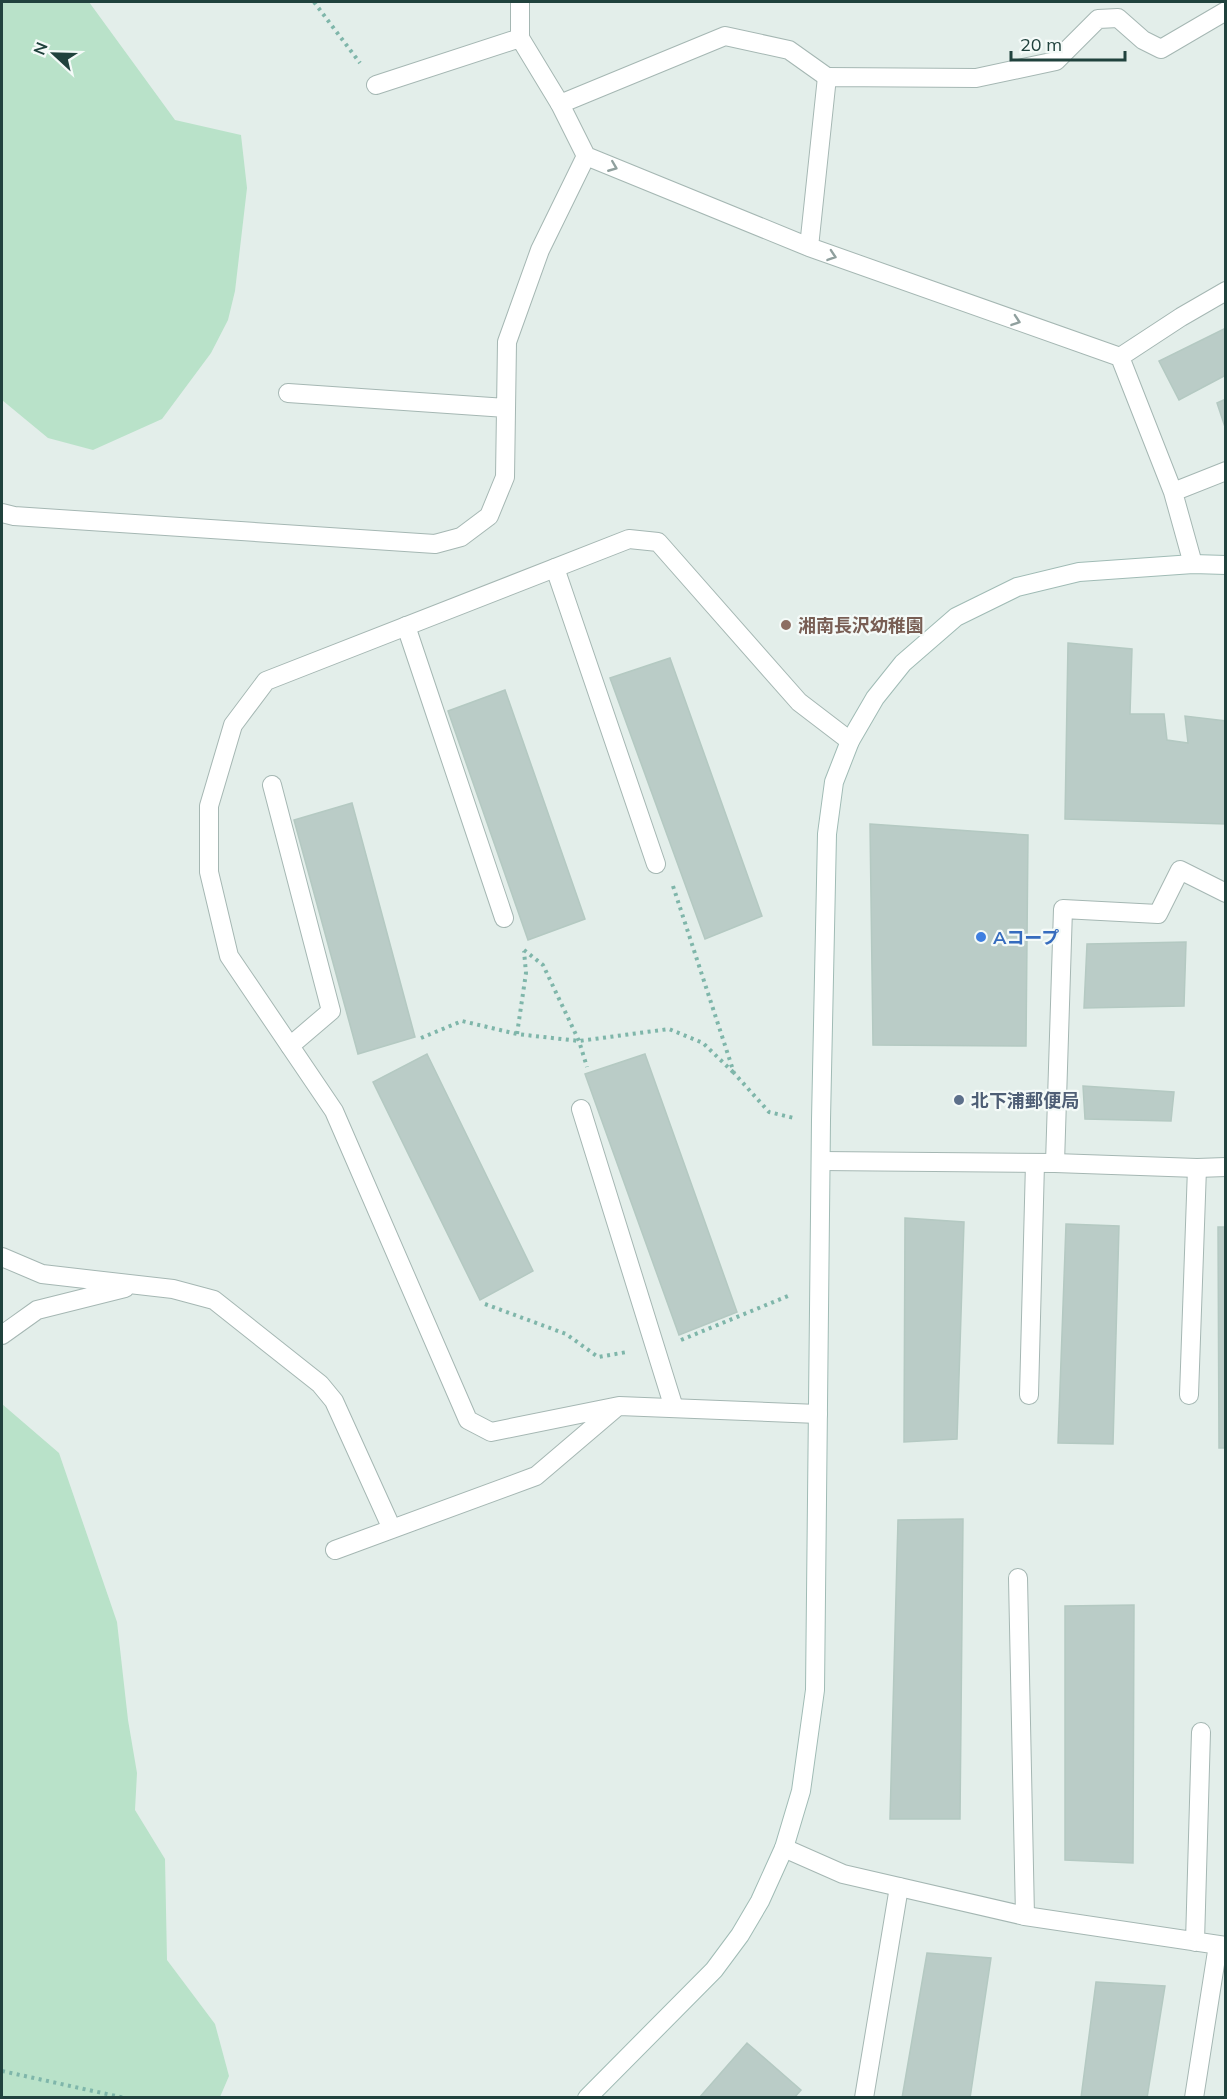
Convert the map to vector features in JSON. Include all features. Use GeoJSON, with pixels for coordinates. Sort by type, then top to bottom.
{"type":"FeatureCollection","features":[{"type":"Feature","properties":{"kind":"street"},"geometry":{"type":"LineString","coordinates":[[520,2],[520,38],[560,104],[586,156],[809,248],[1120,357],[1173,492],[1193,564]]}},
{"type":"Feature","properties":{"kind":"street"},"geometry":{"type":"LineString","coordinates":[[560,104],[725,36],[789,50],[827,77],[976,78],[1056,61],[1098,19],[1118,18],[1143,40],[1161,49],[1226,12]]}},
{"type":"Feature","properties":{"kind":"street"},"geometry":{"type":"LineString","coordinates":[[376,85],[520,38]]}},
{"type":"Feature","properties":{"kind":"street"},"geometry":{"type":"LineString","coordinates":[[809,248],[827,77]]}},
{"type":"Feature","properties":{"kind":"street"},"geometry":{"type":"LineString","coordinates":[[2,513],[14,516],[435,544],[461,537],[489,516],[505,477],[507,342],[540,250],[586,156]]}},
{"type":"Feature","properties":{"kind":"street"},"geometry":{"type":"LineString","coordinates":[[1120,357],[1226,291]]}},
{"type":"Feature","properties":{"kind":"street"},"geometry":{"type":"LineString","coordinates":[[288,393],[506,408]]}},
{"type":"Feature","properties":{"kind":"street"},"geometry":{"type":"LineString","coordinates":[[1173,492],[1226,471]]}},
{"type":"Feature","properties":{"kind":"street"},"geometry":{"type":"LineString","coordinates":[[818,1414],[619,1406],[491,1432],[468,1420],[334,1111],[229,956],[209,872],[209,806],[232,725],[266,681],[629,539],[658,542],[799,702],[850,741]]}},
{"type":"Feature","properties":{"kind":"street"},"geometry":{"type":"LineString","coordinates":[[587,2097],[714,1970],[740,1935],[760,1901],[784,1848],[801,1791],[814,1690],[827,834],[834,782],[850,741],[875,698],[903,663],[956,617],[1017,587],[1079,572],[1193,564],[1226,565]]}},
{"type":"Feature","properties":{"kind":"street"},"geometry":{"type":"LineString","coordinates":[[555,568],[656,864]]}},
{"type":"Feature","properties":{"kind":"street"},"geometry":{"type":"LineString","coordinates":[[405,626],[504,918]]}},
{"type":"Feature","properties":{"kind":"street"},"geometry":{"type":"LineString","coordinates":[[272,785],[331,1011],[290,1046]]}},
{"type":"Feature","properties":{"kind":"street"},"geometry":{"type":"LineString","coordinates":[[1055,1163],[1063,909],[1158,914],[1180,870],[1226,893]]}},
{"type":"Feature","properties":{"kind":"street"},"geometry":{"type":"LineString","coordinates":[[581,1109],[674,1408]]}},
{"type":"Feature","properties":{"kind":"street"},"geometry":{"type":"LineString","coordinates":[[821,1161],[1226,1167]]}},
{"type":"Feature","properties":{"kind":"street"},"geometry":{"type":"LineString","coordinates":[[1029,1395],[1035,1163]]}},
{"type":"Feature","properties":{"kind":"street"},"geometry":{"type":"LineString","coordinates":[[1189,1395],[1197,1168]]}},
{"type":"Feature","properties":{"kind":"street"},"geometry":{"type":"LineString","coordinates":[[2,1257],[42,1274],[173,1289],[214,1300],[320,1384],[334,1401],[392,1529]]}},
{"type":"Feature","properties":{"kind":"street"},"geometry":{"type":"LineString","coordinates":[[2,1335],[37,1310],[135,1286]]}},
{"type":"Feature","properties":{"kind":"street"},"geometry":{"type":"LineString","coordinates":[[335,1550],[536,1476],[619,1406]]}},
{"type":"Feature","properties":{"kind":"street"},"geometry":{"type":"LineString","coordinates":[[1018,1578],[1025,1916]]}},
{"type":"Feature","properties":{"kind":"street"},"geometry":{"type":"LineString","coordinates":[[1195,1942],[1201,1732]]}},
{"type":"Feature","properties":{"kind":"street"},"geometry":{"type":"LineString","coordinates":[[784,1848],[843,1874],[1025,1916],[1222,1946],[1194,2097]]}},
{"type":"Feature","properties":{"kind":"street"},"geometry":{"type":"LineString","coordinates":[[864,2097],[899,1887]]}},
{"type":"Feature","properties":{"kind":"path"},"geometry":{"type":"LineString","coordinates":[[314,2],[376,85]]}},
{"type":"Feature","properties":{"kind":"path"},"geometry":{"type":"LineString","coordinates":[[670,877],[734,1073]]}},
{"type":"Feature","properties":{"kind":"path"},"geometry":{"type":"LineString","coordinates":[[517,1034],[526,973],[524,950],[543,965],[579,1041],[587,1067]]}},
{"type":"Feature","properties":{"kind":"path"},"geometry":{"type":"LineString","coordinates":[[421,1038],[462,1021],[517,1034],[579,1041],[669,1029],[703,1043],[769,1112],[795,1118],[821,1120]]}},
{"type":"Feature","properties":{"kind":"path"},"geometry":{"type":"LineString","coordinates":[[2,2071],[125,2097]]}},
{"type":"Feature","properties":{"kind":"green space"},"geometry":{"type":"Polygon","coordinates":[[[2,2],[89,2],[175,120],[241,135],[247,188],[235,291],[228,320],[211,353],[162,419],[93,450],[48,438],[2,400],[2,2]]]}},
{"type":"Feature","properties":{"kind":"green space"},"geometry":{"type":"Polygon","coordinates":[[[2,1404],[59,1453],[117,1622],[128,1720],[137,1773],[135,1810],[165,1859],[167,1960],[215,2024],[229,2076],[220,2097],[2,2097],[2,1404]]]}},
{"type":"Feature","properties":{"kind":"building"},"geometry":{"type":"Polygon","coordinates":[[[1226,328],[1226,375],[1179,400],[1159,361],[1226,328]]]}},
{"type":"Feature","properties":{"kind":"building"},"geometry":{"type":"Polygon","coordinates":[[[1226,399],[1226,427],[1225,427],[1217,403],[1226,399]]]}},
{"type":"Feature","properties":{"kind":"building"},"geometry":{"type":"Polygon","coordinates":[[[1068,643],[1132,649],[1130,714],[1164,714],[1167,740],[1188,743],[1185,716],[1226,721],[1226,824],[1065,819],[1068,643]]]}},
{"type":"Feature","properties":{"kind":"building"},"geometry":{"type":"Polygon","coordinates":[[[670,658],[762,916],[705,939],[610,678],[670,658]]]}},
{"type":"Feature","properties":{"kind":"building"},"geometry":{"type":"Polygon","coordinates":[[[505,690],[585,919],[528,940],[448,711],[505,690]]]}},
{"type":"Feature","properties":{"kind":"building"},"geometry":{"type":"Polygon","coordinates":[[[352,803],[415,1037],[358,1054],[294,820],[352,803]]]}},
{"type":"Feature","properties":{"kind":"building"},"geometry":{"type":"Polygon","coordinates":[[[870,824],[1028,835],[1026,1046],[873,1045],[870,824]]]}},
{"type":"Feature","properties":{"kind":"building"},"geometry":{"type":"Polygon","coordinates":[[[1186,942],[1184,1006],[1084,1008],[1087,944],[1186,942]]]}},
{"type":"Feature","properties":{"kind":"building"},"geometry":{"type":"Polygon","coordinates":[[[427,1054],[533,1271],[480,1300],[373,1082],[427,1054]]]}},
{"type":"Feature","properties":{"kind":"building"},"geometry":{"type":"Polygon","coordinates":[[[645,1054],[737,1312],[679,1335],[585,1074],[645,1054]]]}},
{"type":"Feature","properties":{"kind":"building"},"geometry":{"type":"Polygon","coordinates":[[[1083,1086],[1174,1092],[1171,1121],[1085,1119],[1083,1086]]]}},
{"type":"Feature","properties":{"kind":"building"},"geometry":{"type":"Polygon","coordinates":[[[905,1218],[964,1222],[957,1439],[904,1442],[905,1218]]]}},
{"type":"Feature","properties":{"kind":"building"},"geometry":{"type":"Polygon","coordinates":[[[1066,1224],[1119,1226],[1113,1444],[1058,1443],[1066,1224]]]}},
{"type":"Feature","properties":{"kind":"building"},"geometry":{"type":"Polygon","coordinates":[[[1218,1227],[1226,1227],[1226,1448],[1219,1448],[1218,1227]]]}},
{"type":"Feature","properties":{"kind":"building"},"geometry":{"type":"Polygon","coordinates":[[[963,1519],[960,1819],[890,1819],[898,1520],[963,1519]]]}},
{"type":"Feature","properties":{"kind":"building"},"geometry":{"type":"Polygon","coordinates":[[[1134,1605],[1133,1863],[1065,1860],[1065,1606],[1134,1605]]]}},
{"type":"Feature","properties":{"kind":"building"},"geometry":{"type":"Polygon","coordinates":[[[927,1953],[991,1958],[970,2098],[902,2098],[927,1953]]]}},
{"type":"Feature","properties":{"kind":"building"},"geometry":{"type":"Polygon","coordinates":[[[1096,1982],[1165,1986],[1147,2098],[1081,2098],[1096,1982]]]}},
{"type":"Feature","properties":{"kind":"building"},"geometry":{"type":"Polygon","coordinates":[[[747,2043],[801,2090],[794,2098],[699,2098],[747,2043]]]}},
{"type":"Feature","properties":{"kind":"place","name":"湘南長沢幼稚園"},"geometry":{"type":"Point","coordinates":[786,625]}},
{"type":"Feature","properties":{"kind":"place","name":"Aコープ"},"geometry":{"type":"Point","coordinates":[981,937]}},
{"type":"Feature","properties":{"kind":"place","name":"北下浦郵便局"},"geometry":{"type":"Point","coordinates":[959,1100]}}]}
